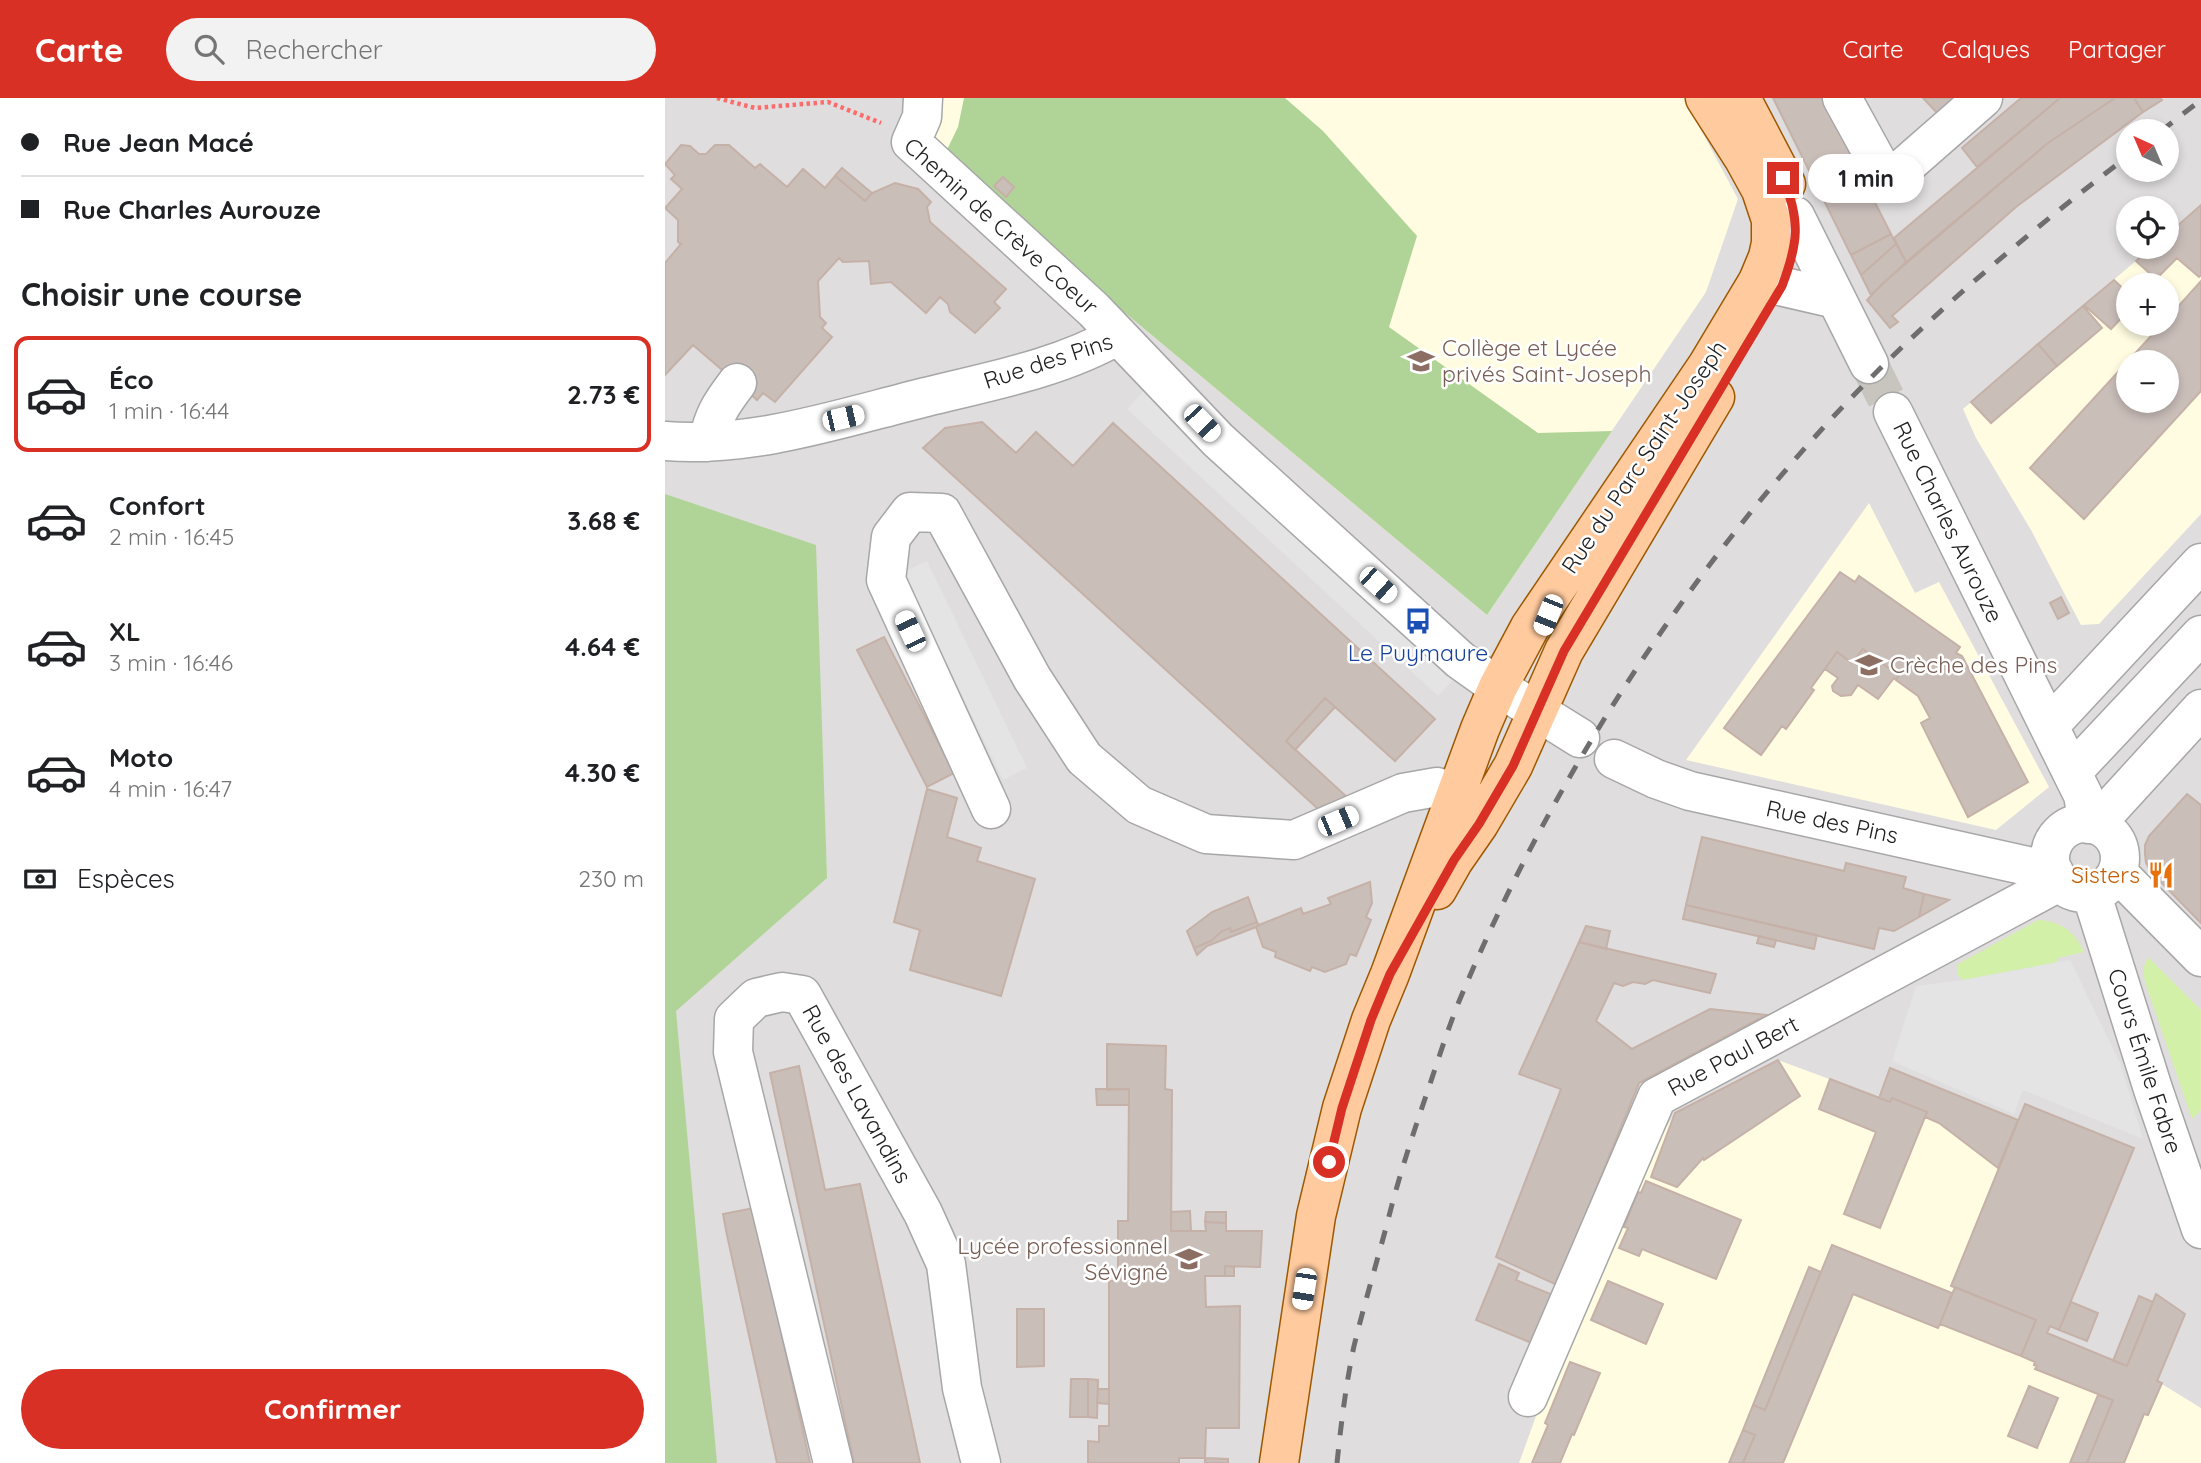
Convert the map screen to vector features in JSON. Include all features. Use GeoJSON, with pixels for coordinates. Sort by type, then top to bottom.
{"type":"FeatureCollection","features":[{"type":"Feature","properties":{"kind":"main road"},"geometry":{"type":"LineString","coordinates":[[1705,98],[1761,190],[1783,218]]}},
{"type":"Feature","properties":{"kind":"main road"},"geometry":{"type":"LineString","coordinates":[[1741,98],[1783,178],[1783,218]]}},
{"type":"Feature","properties":{"kind":"main road","name":"Rue du Parc Saint-Joseph"},"geometry":{"type":"LineString","coordinates":[[1473,802],[1560,726],[1564,651],[1770,284],[1795,246],[1783,218]]}},
{"type":"Feature","properties":{"kind":"main road","name":"Rue du Parc Saint-Joseph"},"geometry":{"type":"LineString","coordinates":[[1473,802],[1497,687],[1530,627],[1707,366],[1770,284]]}},
{"type":"Feature","properties":{"kind":"main road"},"geometry":{"type":"LineString","coordinates":[[1390,974],[1454,860],[1473,802]]}},
{"type":"Feature","properties":{"kind":"main road"},"geometry":{"type":"LineString","coordinates":[[1279,1463],[1316,1216],[1342,1108],[1371,1020],[1390,974],[1473,802]]}},
{"type":"Feature","properties":{"kind":"street"},"geometry":{"type":"LineString","coordinates":[[911,142],[922,117],[923,98]]}},
{"type":"Feature","properties":{"kind":"street"},"geometry":{"type":"LineString","coordinates":[[1842,98],[1881,169],[1892,172],[1903,168],[1983,98]]}},
{"type":"Feature","properties":{"kind":"street","name":"Chemin de Crève Coeur"},"geometry":{"type":"LineString","coordinates":[[911,142],[1118,335]]}},
{"type":"Feature","properties":{"kind":"street"},"geometry":{"type":"LineString","coordinates":[[1783,218],[1836,299],[1869,364]]}},
{"type":"Feature","properties":{"kind":"street"},"geometry":{"type":"LineString","coordinates":[[1770,284],[1836,299]]}},
{"type":"Feature","properties":{"kind":"street","name":"Rue des Pins"},"geometry":{"type":"LineString","coordinates":[[665,441],[753,439],[1023,373],[1097,347],[1118,335],[1218,440],[1460,660],[1497,687],[1560,726]]}},
{"type":"Feature","properties":{"kind":"street"},"geometry":{"type":"LineString","coordinates":[[708,442],[712,421],[737,383]]}},
{"type":"Feature","properties":{"kind":"street","name":"Rue Charles Aurouze"},"geometry":{"type":"LineString","coordinates":[[1893,412],[2083,795],[2088,858]]}},
{"type":"Feature","properties":{"kind":"street"},"geometry":{"type":"LineString","coordinates":[[991,809],[887,580],[891,537],[909,512],[942,513],[1032,678],[1084,758],[1139,806],[1206,834],[1294,839],[1403,793],[1437,787],[1473,802]]}},
{"type":"Feature","properties":{"kind":"street"},"geometry":{"type":"LineString","coordinates":[[2043,715],[2201,563]]}},
{"type":"Feature","properties":{"kind":"street"},"geometry":{"type":"LineString","coordinates":[[1560,726],[1527,683],[1527,674],[1562,580]]}},
{"type":"Feature","properties":{"kind":"street"},"geometry":{"type":"LineString","coordinates":[[2072,772],[2201,635]]}},
{"type":"Feature","properties":{"kind":"street"},"geometry":{"type":"LineString","coordinates":[[2088,858],[2201,709]]}},
{"type":"Feature","properties":{"kind":"street"},"geometry":{"type":"LineString","coordinates":[[2088,858],[2109,733]]}},
{"type":"Feature","properties":{"kind":"street"},"geometry":{"type":"LineString","coordinates":[[2088,858],[2201,742]]}},
{"type":"Feature","properties":{"kind":"street","name":"Rue des Pins"},"geometry":{"type":"LineString","coordinates":[[1614,759],[1656,779],[1690,791],[2088,858]]}},
{"type":"Feature","properties":{"kind":"street"},"geometry":{"type":"LineString","coordinates":[[2088,858],[2201,957]]}},
{"type":"Feature","properties":{"kind":"street","name":"Cours Émile Fabre"},"geometry":{"type":"LineString","coordinates":[[2088,858],[2153,1089],[2201,1228]]}},
{"type":"Feature","properties":{"kind":"street","name":"Rue Paul Bert"},"geometry":{"type":"LineString","coordinates":[[1528,1397],[1657,1097],[2088,858]]}},
{"type":"Feature","properties":{"kind":"street","name":"Rue des Lavandins"},"geometry":{"type":"LineString","coordinates":[[833,1463],[733,1052],[734,1019],[756,998],[782,992],[802,995],[923,1213],[946,1264],[962,1388],[981,1463]]}},
{"type":"Feature","properties":{"kind":"path","name":"Chemin de Crève Coeur"},"geometry":{"type":"LineString","coordinates":[[717,98],[755,108],[828,102],[887,125],[911,142]]}},
{"type":"Feature","properties":{"kind":"shaded area"},"geometry":{"type":"Polygon","coordinates":[[[665,98],[2201,98],[2201,1463],[665,1463],[665,98]]]}},
{"type":"Feature","properties":{"kind":"shaded area","name":"Collège et Lycée privés Saint-Joseph"},"geometry":{"type":"Polygon","coordinates":[[[913,98],[1684,98],[1738,199],[1706,292],[1487,615],[942,160],[913,98]]]}},
{"type":"Feature","properties":{"kind":"shaded area"},"geometry":{"type":"Polygon","coordinates":[[[2201,205],[2201,514],[2099,624],[2081,625],[2031,530],[1976,438],[1963,409],[2116,278],[2116,336],[2179,336],[2179,273],[2122,273],[2138,259],[2179,259],[2179,224],[2201,205]]]}},
{"type":"Feature","properties":{"kind":"shaded area"},"geometry":{"type":"Polygon","coordinates":[[[1144,391],[1455,678],[1438,696],[1127,409],[1144,391]]]}},
{"type":"Feature","properties":{"kind":"shaded area","name":"Crèche des Pins"},"geometry":{"type":"Polygon","coordinates":[[[1869,503],[1915,593],[1939,582],[2049,787],[1996,830],[1686,760],[1869,503]]]}},
{"type":"Feature","properties":{"kind":"shaded area"},"geometry":{"type":"Polygon","coordinates":[[[927,561],[1027,768],[1003,780],[903,572],[927,561]]]}},
{"type":"Feature","properties":{"kind":"shaded area"},"geometry":{"type":"Polygon","coordinates":[[[2070,960],[2120,1063],[2143,1139],[2023,1090],[2014,1114],[1892,1061],[1916,986],[2070,960]]]}},
{"type":"Feature","properties":{"kind":"shaded area"},"geometry":{"type":"Polygon","coordinates":[[[1778,1060],[1878,1097],[1890,1068],[2018,1120],[1951,1286],[2050,1326],[2048,1334],[2113,1360],[2139,1296],[2153,1301],[2156,1294],[2185,1314],[2157,1381],[2201,1408],[2201,1463],[1519,1463],[1536,1416],[1641,1168],[1675,1113],[1778,1060]]]}},
{"type":"Feature","properties":{"kind":"green space"},"geometry":{"type":"Polygon","coordinates":[[[964,98],[1285,98],[1323,131],[1417,236],[1389,327],[1538,433],[1612,431],[1487,615],[942,160],[958,127],[964,98]]]}},
{"type":"Feature","properties":{"kind":"green space"},"geometry":{"type":"Polygon","coordinates":[[[665,494],[816,545],[827,878],[676,1011],[717,1463],[665,1463],[665,494]]]}},
{"type":"Feature","properties":{"kind":"green space"},"geometry":{"type":"Polygon","coordinates":[[[2038,920],[2053,922],[2066,928],[2084,952],[2058,958],[2058,962],[1963,980],[1957,974],[1958,964],[2038,920]]]}},
{"type":"Feature","properties":{"kind":"green space"},"geometry":{"type":"Polygon","coordinates":[[[2148,957],[2201,1010],[2201,1110],[2192,1119],[2145,982],[2143,969],[2148,957]]]}},
{"type":"Feature","properties":{"kind":"building"},"geometry":{"type":"Polygon","coordinates":[[[1773,98],[1822,98],[1891,234],[1851,255],[1773,98]]]}},
{"type":"Feature","properties":{"kind":"building"},"geometry":{"type":"Polygon","coordinates":[[[1923,98],[1958,98],[1939,115],[1923,98]]]}},
{"type":"Feature","properties":{"kind":"building"},"geometry":{"type":"Polygon","coordinates":[[[2021,98],[2060,98],[1977,167],[1962,148],[2021,98]]]}},
{"type":"Feature","properties":{"kind":"building"},"geometry":{"type":"Polygon","coordinates":[[[2060,98],[2115,98],[2048,143],[1906,262],[1894,238],[2060,98]]]}},
{"type":"Feature","properties":{"kind":"building"},"geometry":{"type":"Polygon","coordinates":[[[2115,98],[2134,98],[2143,112],[2134,119],[2116,119],[2116,132],[2016,207],[1892,316],[1898,322],[1890,328],[1867,300],[1882,284],[2048,143],[2115,98]]]}},
{"type":"Feature","properties":{"kind":"building"},"geometry":{"type":"Polygon","coordinates":[[[2134,98],[2160,98],[2162,100],[2143,112],[2134,98]]]}},
{"type":"Feature","properties":{"kind":"building"},"geometry":{"type":"Polygon","coordinates":[[[681,145],[690,146],[699,154],[706,154],[715,145],[729,145],[755,168],[760,164],[787,187],[803,169],[825,188],[835,176],[865,201],[872,193],[895,183],[918,189],[931,202],[927,207],[930,222],[1006,289],[994,302],[1000,308],[975,333],[950,312],[948,304],[940,297],[926,313],[891,282],[871,284],[869,261],[843,262],[839,258],[818,281],[820,317],[826,323],[822,328],[832,337],[775,402],[763,393],[757,400],[693,345],[665,375],[665,263],[681,244],[678,242],[678,220],[665,208],[682,189],[671,179],[675,175],[665,164],[681,145]]]}},
{"type":"Feature","properties":{"kind":"building"},"geometry":{"type":"Polygon","coordinates":[[[842,168],[872,193],[865,201],[835,176],[842,168]]]}},
{"type":"Feature","properties":{"kind":"building"},"geometry":{"type":"Polygon","coordinates":[[[1003,177],[1014,187],[1006,197],[994,186],[1003,177]]]}},
{"type":"Feature","properties":{"kind":"building"},"geometry":{"type":"Polygon","coordinates":[[[2201,205],[2199,277],[2178,259],[2179,224],[2201,205]]]}},
{"type":"Feature","properties":{"kind":"building"},"geometry":{"type":"Polygon","coordinates":[[[1891,234],[1896,244],[1861,275],[1851,255],[1891,234]]]}},
{"type":"Feature","properties":{"kind":"building"},"geometry":{"type":"Polygon","coordinates":[[[1896,244],[1906,262],[1871,295],[1861,275],[1896,244]]]}},
{"type":"Feature","properties":{"kind":"building"},"geometry":{"type":"Polygon","coordinates":[[[2176,259],[2162,273],[2149,273],[2136,261],[2176,259]]]}},
{"type":"Feature","properties":{"kind":"building"},"geometry":{"type":"Polygon","coordinates":[[[2114,280],[2116,282],[2116,324],[2111,329],[2084,305],[2114,280]]]}},
{"type":"Feature","properties":{"kind":"building"},"geometry":{"type":"Polygon","coordinates":[[[2201,281],[2201,391],[2084,519],[2030,468],[2116,374],[2116,413],[2179,413],[2179,350],[2138,350],[2151,336],[2179,336],[2179,306],[2201,281]]]}},
{"type":"Feature","properties":{"kind":"building"},"geometry":{"type":"Polygon","coordinates":[[[2083,306],[2102,328],[2057,366],[2038,344],[2083,306]]]}},
{"type":"Feature","properties":{"kind":"building"},"geometry":{"type":"Polygon","coordinates":[[[2038,344],[2057,366],[1991,423],[1971,402],[2038,344]]]}},
{"type":"Feature","properties":{"kind":"building"},"geometry":{"type":"Polygon","coordinates":[[[982,422],[1016,453],[1036,432],[1073,466],[1113,423],[1435,719],[1395,761],[1325,698],[1286,741],[1348,798],[1328,818],[923,448],[945,428],[982,422]]]}},
{"type":"Feature","properties":{"kind":"building"},"geometry":{"type":"Polygon","coordinates":[[[1840,572],[1855,582],[1859,576],[1960,647],[1956,653],[1962,656],[2028,782],[1968,817],[1921,723],[1930,718],[1918,696],[1896,680],[1899,676],[1863,649],[1852,663],[1837,652],[1786,729],[1782,726],[1761,755],[1724,728],[1840,572]]]}},
{"type":"Feature","properties":{"kind":"building"},"geometry":{"type":"Polygon","coordinates":[[[2061,597],[2069,613],[2058,619],[2050,603],[2061,597]]]}},
{"type":"Feature","properties":{"kind":"building"},"geometry":{"type":"Polygon","coordinates":[[[884,637],[954,773],[927,787],[857,650],[884,637]]]}},
{"type":"Feature","properties":{"kind":"building"},"geometry":{"type":"Polygon","coordinates":[[[1863,649],[1899,676],[1896,680],[1894,678],[1878,699],[1858,685],[1851,695],[1841,696],[1833,691],[1832,686],[1838,678],[1825,669],[1837,652],[1852,663],[1863,649]]]}},
{"type":"Feature","properties":{"kind":"building"},"geometry":{"type":"Polygon","coordinates":[[[1325,698],[1335,707],[1295,750],[1286,741],[1325,698]]]}},
{"type":"Feature","properties":{"kind":"building"},"geometry":{"type":"Polygon","coordinates":[[[927,789],[957,798],[947,837],[981,848],[977,861],[1035,879],[1001,996],[910,970],[920,930],[894,922],[927,789]]]}},
{"type":"Feature","properties":{"kind":"building"},"geometry":{"type":"Polygon","coordinates":[[[2187,794],[2201,805],[2201,923],[2151,872],[2145,854],[2149,836],[2187,794]]]}},
{"type":"Feature","properties":{"kind":"building"},"geometry":{"type":"Polygon","coordinates":[[[1702,837],[1844,871],[1846,863],[1906,877],[1903,888],[1924,894],[1919,917],[1894,931],[1879,928],[1874,949],[1686,905],[1702,837]]]}},
{"type":"Feature","properties":{"kind":"building"},"geometry":{"type":"Polygon","coordinates":[[[1370,882],[1372,903],[1366,917],[1371,920],[1356,956],[1350,954],[1346,964],[1325,972],[1312,967],[1310,971],[1275,957],[1276,952],[1263,947],[1256,927],[1259,925],[1301,908],[1303,914],[1331,904],[1328,898],[1370,882]]]}},
{"type":"Feature","properties":{"kind":"building"},"geometry":{"type":"Polygon","coordinates":[[[1924,894],[1949,900],[1919,917],[1924,894]]]}},
{"type":"Feature","properties":{"kind":"building"},"geometry":{"type":"Polygon","coordinates":[[[1248,897],[1257,922],[1231,932],[1230,928],[1222,931],[1211,941],[1194,948],[1187,931],[1212,912],[1248,897]]]}},
{"type":"Feature","properties":{"kind":"building"},"geometry":{"type":"Polygon","coordinates":[[[1686,905],[1817,935],[1814,949],[1683,919],[1686,905]]]}},
{"type":"Feature","properties":{"kind":"building"},"geometry":{"type":"Polygon","coordinates":[[[1257,922],[1259,925],[1256,927],[1207,946],[1197,955],[1194,948],[1211,941],[1222,931],[1230,928],[1231,932],[1257,922]]]}},
{"type":"Feature","properties":{"kind":"building"},"geometry":{"type":"Polygon","coordinates":[[[1586,926],[1610,931],[1606,949],[1579,942],[1586,926]]]}},
{"type":"Feature","properties":{"kind":"building"},"geometry":{"type":"Polygon","coordinates":[[[1759,936],[1776,940],[1774,947],[1757,943],[1759,936]]]}},
{"type":"Feature","properties":{"kind":"building"},"geometry":{"type":"Polygon","coordinates":[[[1579,942],[1716,974],[1710,993],[1653,980],[1645,984],[1633,982],[1623,986],[1614,983],[1596,1021],[1632,1049],[1710,1009],[1766,1015],[1639,1083],[1557,1285],[1496,1257],[1561,1089],[1519,1074],[1579,942]]]}},
{"type":"Feature","properties":{"kind":"building","name":"Lycée professionnel Sévigné"},"geometry":{"type":"Polygon","coordinates":[[[1107,1044],[1166,1046],[1165,1089],[1172,1090],[1171,1231],[1206,1231],[1205,1222],[1226,1223],[1226,1231],[1262,1231],[1260,1267],[1225,1266],[1225,1276],[1205,1276],[1206,1307],[1240,1306],[1239,1428],[1206,1428],[1205,1458],[1179,1458],[1179,1463],[1088,1463],[1088,1441],[1099,1442],[1099,1426],[1109,1426],[1109,1281],[1118,1281],[1118,1221],[1128,1221],[1129,1089],[1107,1090],[1107,1044]]]}},
{"type":"Feature","properties":{"kind":"building"},"geometry":{"type":"Polygon","coordinates":[[[1778,1060],[1800,1096],[1704,1160],[1703,1158],[1677,1187],[1651,1177],[1675,1113],[1778,1060]]]}},
{"type":"Feature","properties":{"kind":"building"},"geometry":{"type":"Polygon","coordinates":[[[799,1066],[825,1190],[860,1184],[920,1463],[854,1463],[770,1073],[799,1066]]]}},
{"type":"Feature","properties":{"kind":"building"},"geometry":{"type":"Polygon","coordinates":[[[1890,1068],[2018,1120],[1998,1168],[1939,1123],[1925,1117],[1927,1112],[1892,1098],[1890,1102],[1879,1098],[1890,1068]]]}},
{"type":"Feature","properties":{"kind":"building"},"geometry":{"type":"Polygon","coordinates":[[[1830,1079],[1890,1102],[1892,1098],[1927,1112],[1880,1228],[1844,1214],[1876,1132],[1819,1109],[1830,1079]]]}},
{"type":"Feature","properties":{"kind":"building"},"geometry":{"type":"Polygon","coordinates":[[[1096,1089],[1129,1089],[1129,1105],[1097,1105],[1096,1089]]]}},
{"type":"Feature","properties":{"kind":"building"},"geometry":{"type":"Polygon","coordinates":[[[2025,1104],[2134,1148],[2059,1330],[2050,1326],[2047,1333],[2127,1366],[2156,1294],[2185,1314],[2157,1381],[2162,1383],[2148,1415],[2144,1414],[2124,1463],[2087,1463],[2113,1400],[2035,1369],[2035,1362],[2021,1356],[2036,1320],[1951,1286],[2025,1104]]]}},
{"type":"Feature","properties":{"kind":"building"},"geometry":{"type":"Polygon","coordinates":[[[1646,1181],[1741,1220],[1716,1279],[1642,1249],[1639,1256],[1619,1248],[1638,1192],[1641,1193],[1646,1181]]]}},
{"type":"Feature","properties":{"kind":"building"},"geometry":{"type":"Polygon","coordinates":[[[754,1208],[810,1463],[777,1463],[723,1214],[754,1208]]]}},
{"type":"Feature","properties":{"kind":"building"},"geometry":{"type":"Polygon","coordinates":[[[1190,1211],[1191,1231],[1171,1231],[1171,1212],[1190,1211]]]}},
{"type":"Feature","properties":{"kind":"building"},"geometry":{"type":"Polygon","coordinates":[[[1206,1212],[1226,1212],[1226,1223],[1205,1222],[1206,1212]]]}},
{"type":"Feature","properties":{"kind":"building"},"geometry":{"type":"Polygon","coordinates":[[[1832,1245],[1952,1293],[1940,1324],[1938,1328],[1853,1294],[1783,1463],[1743,1463],[1755,1435],[1743,1430],[1753,1405],[1765,1410],[1832,1245]]]}},
{"type":"Feature","properties":{"kind":"building"},"geometry":{"type":"Polygon","coordinates":[[[1499,1264],[1519,1273],[1516,1280],[1553,1295],[1534,1344],[1476,1320],[1499,1264]]]}},
{"type":"Feature","properties":{"kind":"building"},"geometry":{"type":"Polygon","coordinates":[[[1225,1266],[1234,1267],[1234,1276],[1225,1276],[1225,1266]]]}},
{"type":"Feature","properties":{"kind":"building"},"geometry":{"type":"Polygon","coordinates":[[[1809,1267],[1821,1272],[1765,1410],[1753,1405],[1809,1267]]]}},
{"type":"Feature","properties":{"kind":"building"},"geometry":{"type":"Polygon","coordinates":[[[1608,1281],[1663,1304],[1646,1344],[1591,1320],[1608,1281]]]}},
{"type":"Feature","properties":{"kind":"building"},"geometry":{"type":"Polygon","coordinates":[[[1955,1287],[2036,1320],[2021,1356],[1940,1324],[1955,1287]]]}},
{"type":"Feature","properties":{"kind":"building"},"geometry":{"type":"Polygon","coordinates":[[[2139,1296],[2153,1302],[2127,1366],[2113,1361],[2139,1296]]]}},
{"type":"Feature","properties":{"kind":"building"},"geometry":{"type":"Polygon","coordinates":[[[2071,1302],[2098,1313],[2087,1341],[2059,1330],[2071,1302]]]}},
{"type":"Feature","properties":{"kind":"building"},"geometry":{"type":"Polygon","coordinates":[[[1017,1309],[1044,1309],[1044,1366],[1017,1367],[1017,1309]]]}},
{"type":"Feature","properties":{"kind":"building"},"geometry":{"type":"Polygon","coordinates":[[[1570,1362],[1600,1373],[1560,1463],[1532,1463],[1548,1425],[1545,1423],[1570,1362]]]}},
{"type":"Feature","properties":{"kind":"building"},"geometry":{"type":"Polygon","coordinates":[[[1071,1379],[1088,1379],[1088,1417],[1070,1417],[1071,1379]]]}},
{"type":"Feature","properties":{"kind":"building"},"geometry":{"type":"Polygon","coordinates":[[[1088,1379],[1098,1380],[1097,1418],[1088,1417],[1088,1379]]]}},
{"type":"Feature","properties":{"kind":"building"},"geometry":{"type":"Polygon","coordinates":[[[2029,1386],[2058,1398],[2037,1448],[2008,1436],[2029,1386]]]}},
{"type":"Feature","properties":{"kind":"building"},"geometry":{"type":"Polygon","coordinates":[[[1098,1389],[1109,1389],[1109,1404],[1097,1403],[1098,1389]]]}},
{"type":"Feature","properties":{"kind":"building"},"geometry":{"type":"Polygon","coordinates":[[[2098,1395],[2113,1400],[2087,1463],[2070,1463],[2098,1395]]]}},
{"type":"Feature","properties":{"kind":"building"},"geometry":{"type":"Polygon","coordinates":[[[1743,1430],[1755,1435],[1743,1463],[1729,1463],[1743,1430]]]}},
{"type":"Feature","properties":{"kind":"building"},"geometry":{"type":"Polygon","coordinates":[[[1205,1458],[1228,1459],[1228,1463],[1205,1463],[1205,1458]]]}},
{"type":"Feature","properties":{"kind":"tunnel"},"geometry":{"type":"LineString","coordinates":[[1869,364],[1893,412]]}},
{"type":"Feature","properties":{"kind":"railway"},"geometry":{"type":"LineString","coordinates":[[2176,119],[2201,100]]}},
{"type":"Feature","properties":{"kind":"railway"},"geometry":{"type":"LineString","coordinates":[[1337,1463],[1346,1389],[1358,1331],[1402,1170],[1441,1050],[1494,922],[1573,772],[1617,699],[1714,559],[1822,429],[1893,355],[1931,320],[2048,219],[2116,165]]}},
{"type":"Feature","properties":{"kind":"place","name":"Collège et Lycée privés Saint-Joseph"},"geometry":{"type":"Point","coordinates":[1421,361]}},
{"type":"Feature","properties":{"kind":"place","name":"Le Puymaure"},"geometry":{"type":"Point","coordinates":[1418,621]}},
{"type":"Feature","properties":{"kind":"place","name":"Crèche des Pins"},"geometry":{"type":"Point","coordinates":[1869,665]}},
{"type":"Feature","properties":{"kind":"place","name":"Sisters"},"geometry":{"type":"Point","coordinates":[2161,875]}},
{"type":"Feature","properties":{"kind":"place","name":"Lycée professionnel Sévigné"},"geometry":{"type":"Point","coordinates":[1189,1259]}},
{"type":"Feature","properties":{"kind":"route"},"geometry":{"type":"LineString","coordinates":[[1329,1162],[1342,1108],[1371,1020],[1390,974],[1454,860],[1513,766],[1564,651],[1782,286],[1795,246],[1795,216],[1783,178]]}}]}
